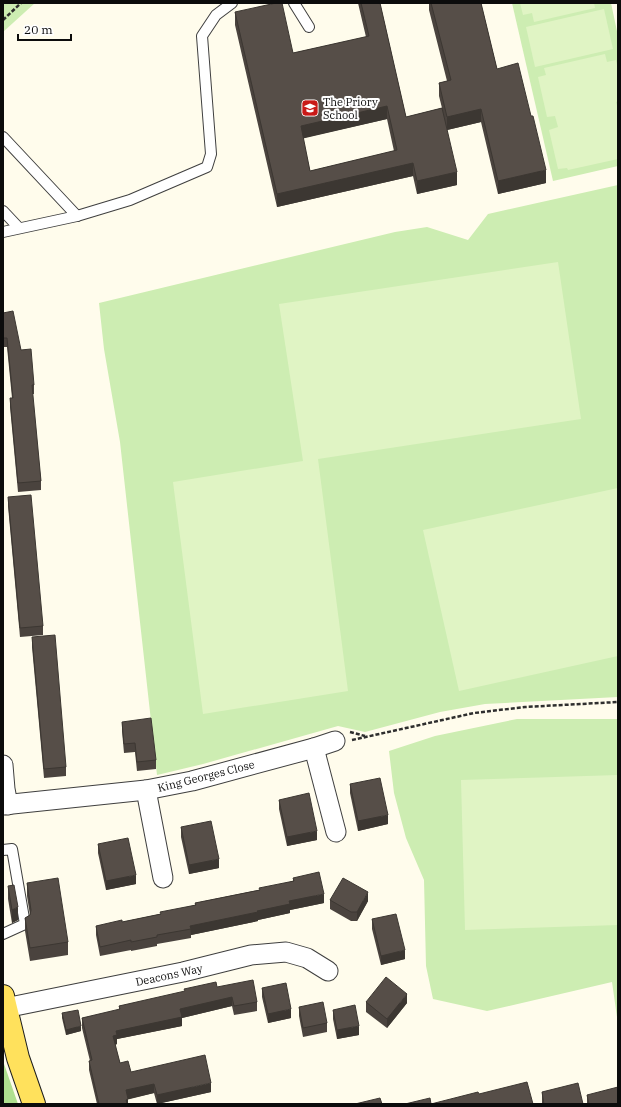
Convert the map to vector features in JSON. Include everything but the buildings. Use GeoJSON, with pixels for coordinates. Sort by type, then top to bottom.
{"type":"FeatureCollection","features":[{"type":"Feature","properties":{"kind":"main road"},"geometry":{"type":"LineString","coordinates":[[4,1002],[18,1058],[34,1104]]}},
{"type":"Feature","properties":{"kind":"street","name":"King Georges Close"},"geometry":{"type":"LineString","coordinates":[[6,805],[146,790],[192,781],[335,741]]}},
{"type":"Feature","properties":{"kind":"street"},"geometry":{"type":"LineString","coordinates":[[314,748],[336,832]]}},
{"type":"Feature","properties":{"kind":"street"},"geometry":{"type":"LineString","coordinates":[[3,765],[6,805]]}},
{"type":"Feature","properties":{"kind":"street"},"geometry":{"type":"LineString","coordinates":[[146,790],[163,878]]}},
{"type":"Feature","properties":{"kind":"street","name":"Deacons Way"},"geometry":{"type":"LineString","coordinates":[[4,1002],[183,972],[251,955],[286,952],[307,958],[328,971]]}},
{"type":"Feature","properties":{"kind":"lane"},"geometry":{"type":"LineString","coordinates":[[3,232],[77,216],[130,200],[207,167],[211,154],[202,36],[216,15],[232,3]]}},
{"type":"Feature","properties":{"kind":"lane"},"geometry":{"type":"LineString","coordinates":[[294,3],[308,27]]}},
{"type":"Feature","properties":{"kind":"lane"},"geometry":{"type":"LineString","coordinates":[[3,137],[77,216]]}},
{"type":"Feature","properties":{"kind":"lane"},"geometry":{"type":"LineString","coordinates":[[3,211],[19,228]]}},
{"type":"Feature","properties":{"kind":"lane"},"geometry":{"type":"LineString","coordinates":[[3,850],[12,849],[25,924],[3,934]]}},
{"type":"Feature","properties":{"kind":"path"},"geometry":{"type":"LineString","coordinates":[[3,20],[21,3]]}},
{"type":"Feature","properties":{"kind":"path"},"geometry":{"type":"LineString","coordinates":[[335,741],[341,743],[365,736],[376,735],[410,726],[474,713],[525,707],[618,702]]}},
{"type":"Feature","properties":{"kind":"green space"},"geometry":{"type":"Polygon","coordinates":[[[3,3],[35,3],[3,32],[3,3]]]}},
{"type":"Feature","properties":{"kind":"green space"},"geometry":{"type":"Polygon","coordinates":[[[512,3],[611,3],[618,36],[618,166],[553,181],[512,3]]]}},
{"type":"Feature","properties":{"kind":"green space"},"geometry":{"type":"Polygon","coordinates":[[[520,3],[594,3],[595,8],[534,22],[532,13],[523,15],[520,3]]]}},
{"type":"Feature","properties":{"kind":"green space"},"geometry":{"type":"Polygon","coordinates":[[[604,9],[613,49],[535,67],[526,27],[604,9]]]}},
{"type":"Feature","properties":{"kind":"green space"},"geometry":{"type":"Polygon","coordinates":[[[605,54],[607,62],[616,60],[618,69],[618,101],[616,102],[618,109],[618,159],[568,170],[567,168],[558,169],[549,130],[558,127],[555,116],[547,117],[538,77],[546,75],[544,68],[605,54]]]}},
{"type":"Feature","properties":{"kind":"green space"},"geometry":{"type":"Polygon","coordinates":[[[618,185],[618,697],[485,704],[440,712],[365,732],[338,726],[203,764],[157,775],[120,442],[104,349],[99,303],[395,232],[427,227],[468,240],[488,214],[618,185]]]}},
{"type":"Feature","properties":{"kind":"green space"},"geometry":{"type":"Polygon","coordinates":[[[558,262],[581,419],[318,459],[348,691],[203,714],[173,482],[303,461],[279,304],[558,262]]]}},
{"type":"Feature","properties":{"kind":"green space"},"geometry":{"type":"Polygon","coordinates":[[[618,488],[618,656],[459,691],[423,530],[618,488]]]}},
{"type":"Feature","properties":{"kind":"green space"},"geometry":{"type":"Polygon","coordinates":[[[517,719],[618,719],[618,1024],[612,982],[487,1011],[433,999],[426,966],[424,880],[406,838],[394,793],[389,751],[435,736],[517,719]]]}},
{"type":"Feature","properties":{"kind":"green space"},"geometry":{"type":"Polygon","coordinates":[[[618,775],[618,925],[465,930],[461,780],[618,775]]]}},
{"type":"Feature","properties":{"kind":"green space"},"geometry":{"type":"Polygon","coordinates":[[[3,1061],[18,1104],[3,1104],[3,1061]]]}},
{"type":"Feature","properties":{"kind":"place","name":"The Priory School"},"geometry":{"type":"Point","coordinates":[310,108]}}]}
